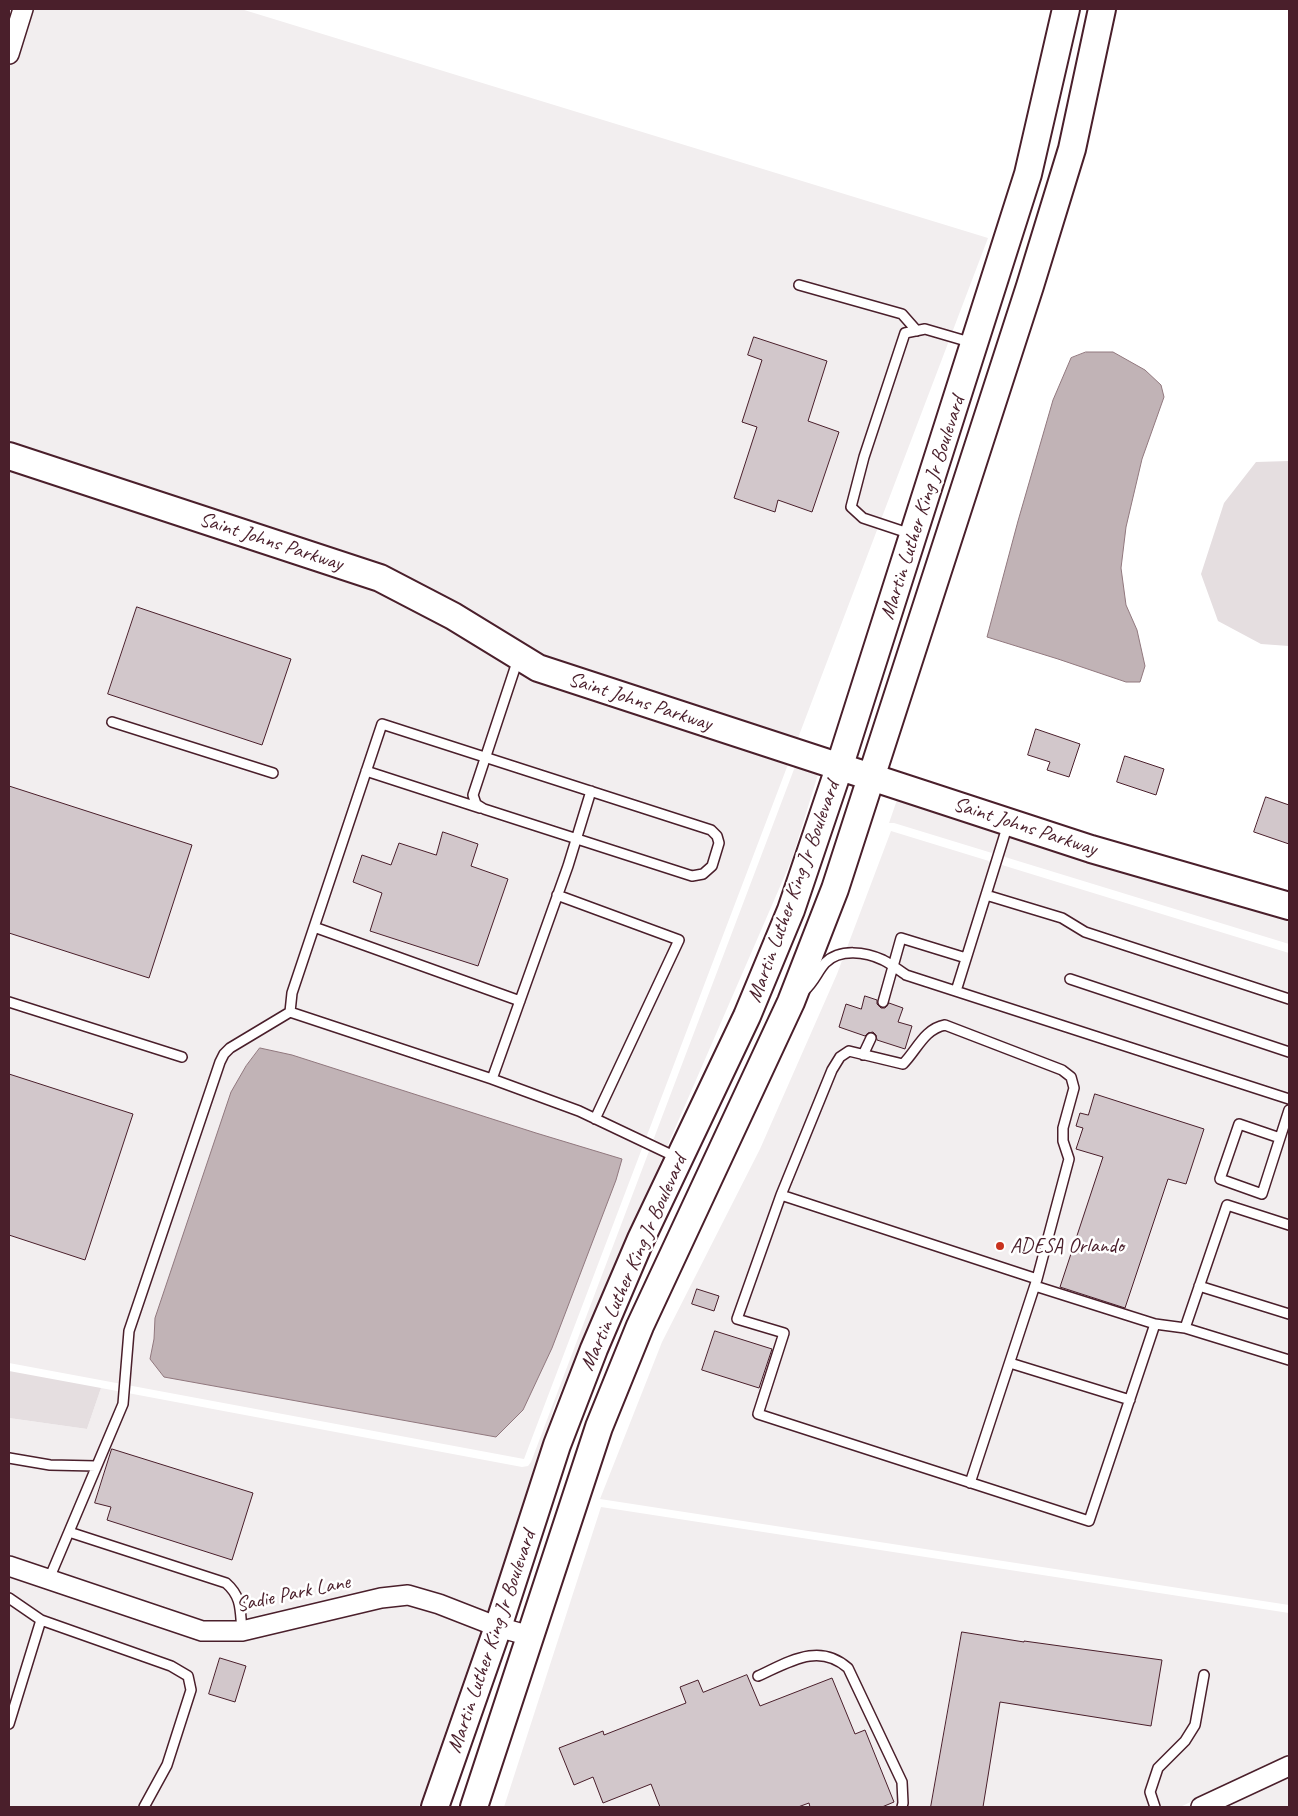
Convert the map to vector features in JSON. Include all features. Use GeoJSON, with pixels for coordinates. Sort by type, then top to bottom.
{"type":"FeatureCollection","features":[{"type":"Feature","properties":{"kind":"main road","name":"Martin Luther King Jr Boulevard"},"geometry":{"type":"LineString","coordinates":[[435,1807],[498,1627],[557,1445],[594,1349],[641,1239],[747,1016],[792,910],[840,768],[1028,174],[1066,9]]}},
{"type":"Feature","properties":{"kind":"main road","name":"Martin Luther King Jr Boulevard"},"geometry":{"type":"LineString","coordinates":[[474,1807],[599,1426],[640,1326],[791,1002],[835,889],[1072,149],[1102,9]]}},
{"type":"Feature","properties":{"kind":"main road"},"geometry":{"type":"LineString","coordinates":[[962,495],[957,470],[989,367],[987,354],[975,344]]}},
{"type":"Feature","properties":{"kind":"main road","name":"Saint Johns Parkway"},"geometry":{"type":"LineString","coordinates":[[9,456],[380,578],[453,616],[538,668],[1091,849],[1289,906]]}},
{"type":"Feature","properties":{"kind":"main road"},"geometry":{"type":"LineString","coordinates":[[683,1153],[729,1136]]}},
{"type":"Feature","properties":{"kind":"street"},"geometry":{"type":"LineString","coordinates":[[9,54],[23,9]]}},
{"type":"Feature","properties":{"kind":"street","name":"Sadie Park Lane"},"geometry":{"type":"LineString","coordinates":[[9,1566],[202,1631],[242,1631],[381,1598],[408,1596],[439,1604],[498,1627],[530,1636]]}},
{"type":"Feature","properties":{"kind":"street"},"geometry":{"type":"LineString","coordinates":[[1201,1807],[1289,1766]]}},
{"type":"Feature","properties":{"kind":"lane"},"geometry":{"type":"LineString","coordinates":[[799,285],[902,314],[917,331]]}},
{"type":"Feature","properties":{"kind":"lane"},"geometry":{"type":"LineString","coordinates":[[914,535],[863,518],[851,508],[864,457],[905,334],[925,329],[975,344]]}},
{"type":"Feature","properties":{"kind":"lane"},"geometry":{"type":"LineString","coordinates":[[484,809],[476,804],[472,795],[519,657]]}},
{"type":"Feature","properties":{"kind":"lane"},"geometry":{"type":"LineString","coordinates":[[112,722],[273,773]]}},
{"type":"Feature","properties":{"kind":"lane"},"geometry":{"type":"LineString","coordinates":[[290,1012],[292,993],[366,771],[382,724],[711,830],[717,836],[719,844],[712,866],[703,874],[692,876],[366,771]]}},
{"type":"Feature","properties":{"kind":"lane"},"geometry":{"type":"LineString","coordinates":[[492,1079],[558,895],[591,791]]}},
{"type":"Feature","properties":{"kind":"lane"},"geometry":{"type":"LineString","coordinates":[[956,991],[1008,822]]}},
{"type":"Feature","properties":{"kind":"lane"},"geometry":{"type":"LineString","coordinates":[[558,895],[680,940],[595,1118]]}},
{"type":"Feature","properties":{"kind":"lane"},"geometry":{"type":"LineString","coordinates":[[986,896],[1062,918],[1085,932],[1289,999]]}},
{"type":"Feature","properties":{"kind":"lane"},"geometry":{"type":"LineString","coordinates":[[314,927],[520,1001]]}},
{"type":"Feature","properties":{"kind":"lane"},"geometry":{"type":"LineString","coordinates":[[884,1002],[892,966],[902,938],[966,958]]}},
{"type":"Feature","properties":{"kind":"lane"},"geometry":{"type":"LineString","coordinates":[[791,1002],[813,983],[826,963],[841,953],[861,953],[883,960],[906,975],[1289,1099]]}},
{"type":"Feature","properties":{"kind":"lane"},"geometry":{"type":"LineString","coordinates":[[1070,979],[1289,1052]]}},
{"type":"Feature","properties":{"kind":"lane"},"geometry":{"type":"LineString","coordinates":[[9,1002],[182,1057]]}},
{"type":"Feature","properties":{"kind":"lane"},"geometry":{"type":"LineString","coordinates":[[49,1580],[123,1404],[129,1331],[220,1062],[230,1048],[290,1012],[492,1079],[683,1153]]}},
{"type":"Feature","properties":{"kind":"lane"},"geometry":{"type":"LineString","coordinates":[[970,1483],[1036,1282],[1069,1159],[1063,1141],[1063,1128],[1074,1088],[1071,1077],[1062,1070],[945,1025],[934,1027],[923,1038],[912,1056],[903,1064],[849,1051],[840,1057],[832,1070],[780,1195],[737,1319],[784,1334],[758,1414],[970,1483],[1089,1521],[1155,1324]]}},
{"type":"Feature","properties":{"kind":"lane"},"geometry":{"type":"LineString","coordinates":[[863,1055],[871,1038]]}},
{"type":"Feature","properties":{"kind":"lane"},"geometry":{"type":"LineString","coordinates":[[1280,1138],[1239,1124],[1220,1179],[1262,1194],[1280,1138],[1289,1110]]}},
{"type":"Feature","properties":{"kind":"lane"},"geometry":{"type":"LineString","coordinates":[[780,1195],[1155,1324],[1186,1328],[1289,1360]]}},
{"type":"Feature","properties":{"kind":"lane"},"geometry":{"type":"LineString","coordinates":[[1186,1328],[1227,1205],[1289,1225]]}},
{"type":"Feature","properties":{"kind":"lane"},"geometry":{"type":"LineString","coordinates":[[1199,1286],[1289,1314]]}},
{"type":"Feature","properties":{"kind":"lane"},"geometry":{"type":"LineString","coordinates":[[1010,1363],[1130,1400]]}},
{"type":"Feature","properties":{"kind":"lane"},"geometry":{"type":"LineString","coordinates":[[9,1458],[50,1465],[96,1466]]}},
{"type":"Feature","properties":{"kind":"lane"},"geometry":{"type":"LineString","coordinates":[[69,1532],[226,1583],[235,1590],[242,1631]]}},
{"type":"Feature","properties":{"kind":"lane"},"geometry":{"type":"LineString","coordinates":[[9,1598],[42,1620],[172,1666],[188,1676],[191,1690],[167,1765],[144,1807]]}},
{"type":"Feature","properties":{"kind":"lane"},"geometry":{"type":"LineString","coordinates":[[9,1724],[42,1620]]}},
{"type":"Feature","properties":{"kind":"lane"},"geometry":{"type":"LineString","coordinates":[[758,1676],[800,1657],[819,1654],[839,1660],[848,1668],[902,1782],[902,1807]]}},
{"type":"Feature","properties":{"kind":"lane"},"geometry":{"type":"LineString","coordinates":[[1155,1807],[1150,1792],[1158,1768],[1185,1741],[1195,1725],[1204,1675]]}},
{"type":"Feature","properties":{"kind":"shaded area"},"geometry":{"type":"Polygon","coordinates":[[[9,9],[241,9],[988,238],[524,1459],[9,1363],[9,9]]]}},
{"type":"Feature","properties":{"kind":"shaded area"},"geometry":{"type":"Polygon","coordinates":[[[1086,352],[1113,352],[1145,370],[1161,385],[1164,397],[1142,459],[1126,527],[1121,568],[1126,605],[1137,630],[1145,666],[1140,682],[1126,682],[987,637],[1053,400],[1071,358],[1086,352]]]}},
{"type":"Feature","properties":{"kind":"shaded area"},"geometry":{"type":"Polygon","coordinates":[[[1289,461],[1289,646],[1261,644],[1218,621],[1201,574],[1224,503],[1256,462],[1289,461]]]}},
{"type":"Feature","properties":{"kind":"shaded area"},"geometry":{"type":"Polygon","coordinates":[[[796,764],[819,771],[792,859],[554,1407],[529,1492],[419,1807],[9,1807],[9,1418],[87,1429],[101,1388],[522,1467],[528,1466],[796,764]]]}},
{"type":"Feature","properties":{"kind":"shaded area"},"geometry":{"type":"Polygon","coordinates":[[[898,797],[1289,916],[1289,944],[889,823],[898,797]]]}},
{"type":"Feature","properties":{"kind":"shaded area","name":"ADESA Orlando"},"geometry":{"type":"Polygon","coordinates":[[[891,831],[1289,953],[1289,1605],[600,1499],[662,1342],[760,1149],[837,974],[891,831]]]}},
{"type":"Feature","properties":{"kind":"shaded area"},"geometry":{"type":"Polygon","coordinates":[[[260,1048],[292,1055],[622,1159],[616,1180],[552,1348],[523,1410],[496,1437],[164,1377],[150,1359],[154,1339],[155,1318],[231,1092],[246,1066],[260,1048]]]}},
{"type":"Feature","properties":{"kind":"shaded area"},"geometry":{"type":"Polygon","coordinates":[[[9,1371],[101,1388],[87,1429],[9,1418],[9,1371]]]}},
{"type":"Feature","properties":{"kind":"shaded area"},"geometry":{"type":"Polygon","coordinates":[[[601,1507],[1289,1613],[1289,1756],[1180,1807],[504,1807],[601,1507]]]}},
{"type":"Feature","properties":{"kind":"shaded area"},"geometry":{"type":"Polygon","coordinates":[[[1289,1776],[1289,1807],[1223,1807],[1289,1776]]]}},
{"type":"Feature","properties":{"kind":"building"},"geometry":{"type":"Polygon","coordinates":[[[754,337],[827,361],[808,421],[839,432],[812,512],[778,500],[775,512],[734,498],[757,427],[742,422],[762,360],[748,355],[754,337]]]}},
{"type":"Feature","properties":{"kind":"building"},"geometry":{"type":"Polygon","coordinates":[[[137,607],[291,659],[262,745],[108,694],[137,607]]]}},
{"type":"Feature","properties":{"kind":"building"},"geometry":{"type":"Polygon","coordinates":[[[1036,729],[1080,744],[1069,777],[1047,770],[1050,762],[1028,755],[1036,729]]]}},
{"type":"Feature","properties":{"kind":"building"},"geometry":{"type":"Polygon","coordinates":[[[1125,756],[1164,769],[1156,795],[1117,782],[1125,756]]]}},
{"type":"Feature","properties":{"kind":"building"},"geometry":{"type":"Polygon","coordinates":[[[9,786],[192,845],[149,978],[9,933],[9,786]]]}},
{"type":"Feature","properties":{"kind":"building"},"geometry":{"type":"Polygon","coordinates":[[[1266,797],[1289,805],[1289,844],[1254,832],[1266,797]]]}},
{"type":"Feature","properties":{"kind":"building"},"geometry":{"type":"Polygon","coordinates":[[[443,832],[478,844],[471,866],[508,879],[478,966],[370,931],[382,893],[353,882],[362,855],[391,865],[399,843],[436,855],[443,832]]]}},
{"type":"Feature","properties":{"kind":"building"},"geometry":{"type":"Polygon","coordinates":[[[865,996],[877,1000],[877,1004],[881,1008],[885,1008],[889,1003],[903,1008],[898,1022],[912,1026],[905,1049],[877,1040],[873,1032],[865,1036],[839,1027],[846,1004],[861,1009],[865,996]]]}},
{"type":"Feature","properties":{"kind":"building"},"geometry":{"type":"Polygon","coordinates":[[[9,1074],[133,1114],[85,1260],[9,1235],[9,1074]]]}},
{"type":"Feature","properties":{"kind":"building"},"geometry":{"type":"Polygon","coordinates":[[[1095,1094],[1204,1129],[1186,1184],[1168,1179],[1125,1308],[1060,1287],[1103,1157],[1076,1149],[1083,1128],[1076,1126],[1080,1113],[1088,1115],[1095,1094]]]}},
{"type":"Feature","properties":{"kind":"building"},"geometry":{"type":"Polygon","coordinates":[[[697,1289],[719,1296],[714,1311],[692,1304],[697,1289]]]}},
{"type":"Feature","properties":{"kind":"building"},"geometry":{"type":"Polygon","coordinates":[[[715,1331],[772,1349],[759,1388],[702,1370],[715,1331]]]}},
{"type":"Feature","properties":{"kind":"building"},"geometry":{"type":"Polygon","coordinates":[[[112,1449],[253,1493],[232,1560],[107,1520],[111,1507],[95,1503],[112,1449]]]}},
{"type":"Feature","properties":{"kind":"building"},"geometry":{"type":"Polygon","coordinates":[[[962,1632],[1162,1660],[1151,1726],[1000,1702],[983,1807],[931,1807],[962,1632]]]}},
{"type":"Feature","properties":{"kind":"building"},"geometry":{"type":"Polygon","coordinates":[[[220,1658],[246,1666],[235,1702],[209,1694],[220,1658]]]}},
{"type":"Feature","properties":{"kind":"building"},"geometry":{"type":"Polygon","coordinates":[[[747,1675],[760,1706],[832,1678],[855,1734],[865,1730],[894,1802],[882,1807],[810,1807],[809,1803],[798,1807],[660,1807],[651,1784],[603,1803],[593,1777],[574,1785],[559,1748],[603,1731],[604,1735],[686,1703],[680,1687],[698,1680],[703,1692],[747,1675]]]}},
{"type":"Feature","properties":{"kind":"place","name":"ADESA Orlando"},"geometry":{"type":"Point","coordinates":[1000,1246]}}]}
